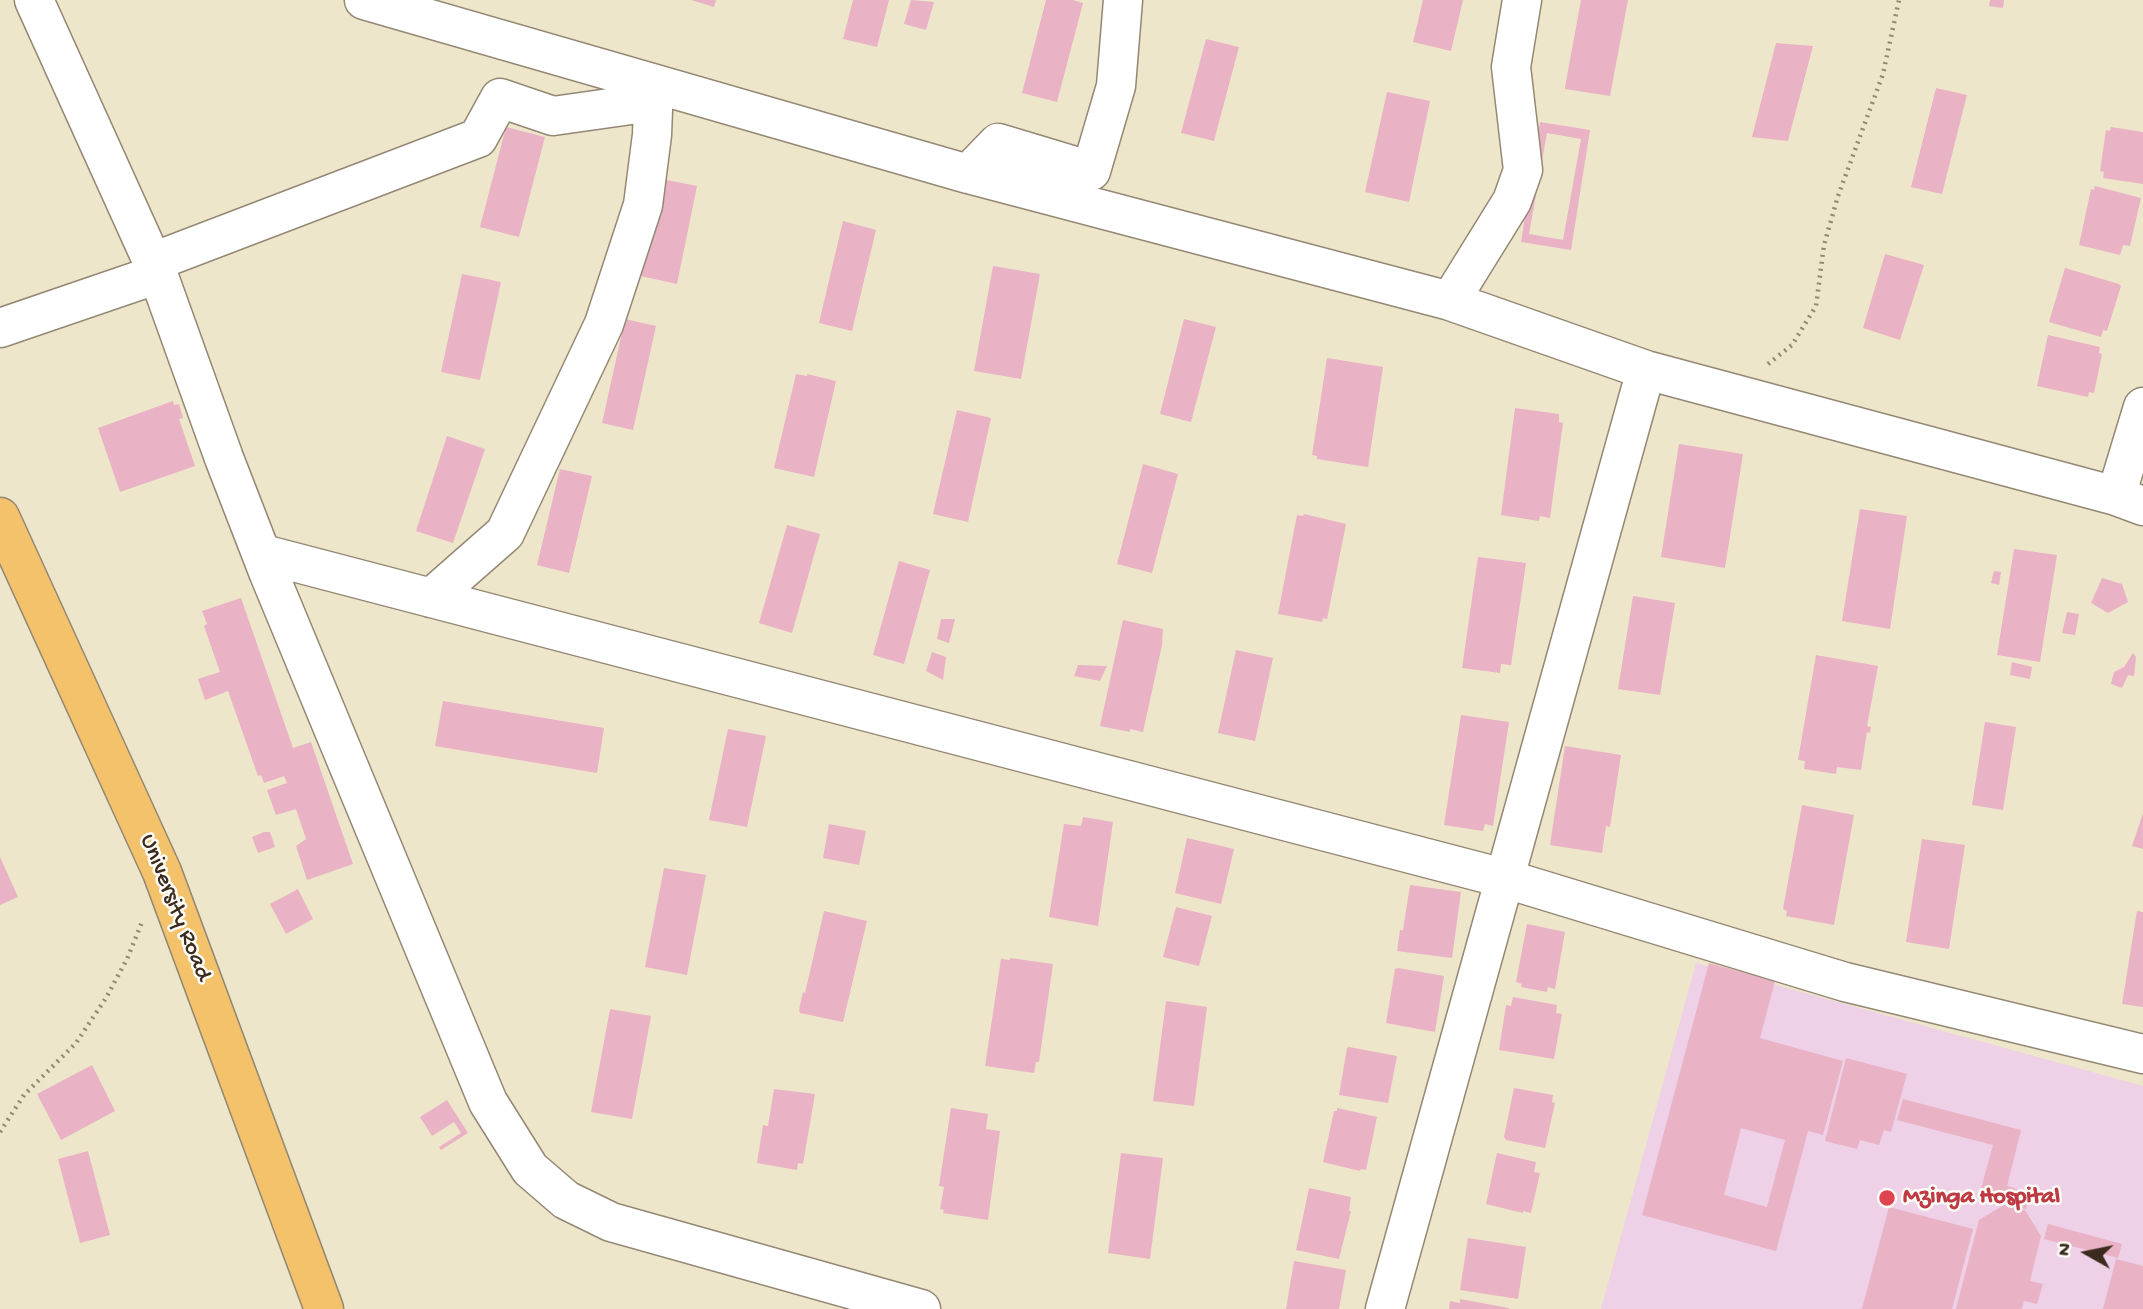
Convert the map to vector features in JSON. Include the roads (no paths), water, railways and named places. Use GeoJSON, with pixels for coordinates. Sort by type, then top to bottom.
{"type":"FeatureCollection","features":[{"type":"Feature","properties":{"kind":"main road","name":"University Road"},"geometry":{"type":"LineString","coordinates":[[0,517],[162,872],[324,1309]]}},
{"type":"Feature","properties":{"kind":"street"},"geometry":{"type":"LineString","coordinates":[[34,0],[156,268],[224,458],[488,1102],[530,1169],[566,1200],[611,1222],[921,1309]]}},
{"type":"Feature","properties":{"kind":"street"},"geometry":{"type":"LineString","coordinates":[[364,0],[653,93],[1450,301],[1646,370],[2129,501],[2143,407]]}},
{"type":"Feature","properties":{"kind":"street"},"geometry":{"type":"LineString","coordinates":[[968,174],[998,143],[1091,171],[1116,86],[1123,0]]}},
{"type":"Feature","properties":{"kind":"street"},"geometry":{"type":"LineString","coordinates":[[1450,301],[1511,201],[1523,170],[1511,68],[1521,0]]}},
{"type":"Feature","properties":{"kind":"street"},"geometry":{"type":"LineString","coordinates":[[0,328],[478,138],[500,98],[553,116],[653,93]]}},
{"type":"Feature","properties":{"kind":"street"},"geometry":{"type":"LineString","coordinates":[[431,598],[505,533],[604,324],[643,205],[652,135],[653,93]]}},
{"type":"Feature","properties":{"kind":"street"},"geometry":{"type":"LineString","coordinates":[[1385,1309],[1646,370]]}},
{"type":"Feature","properties":{"kind":"street"},"geometry":{"type":"LineString","coordinates":[[263,554],[1503,878],[1845,982],[2143,1054]]}},
{"type":"Feature","properties":{"kind":"place","name":"Mzinga Hospital"},"geometry":{"type":"Point","coordinates":[1887,1198]}}]}
